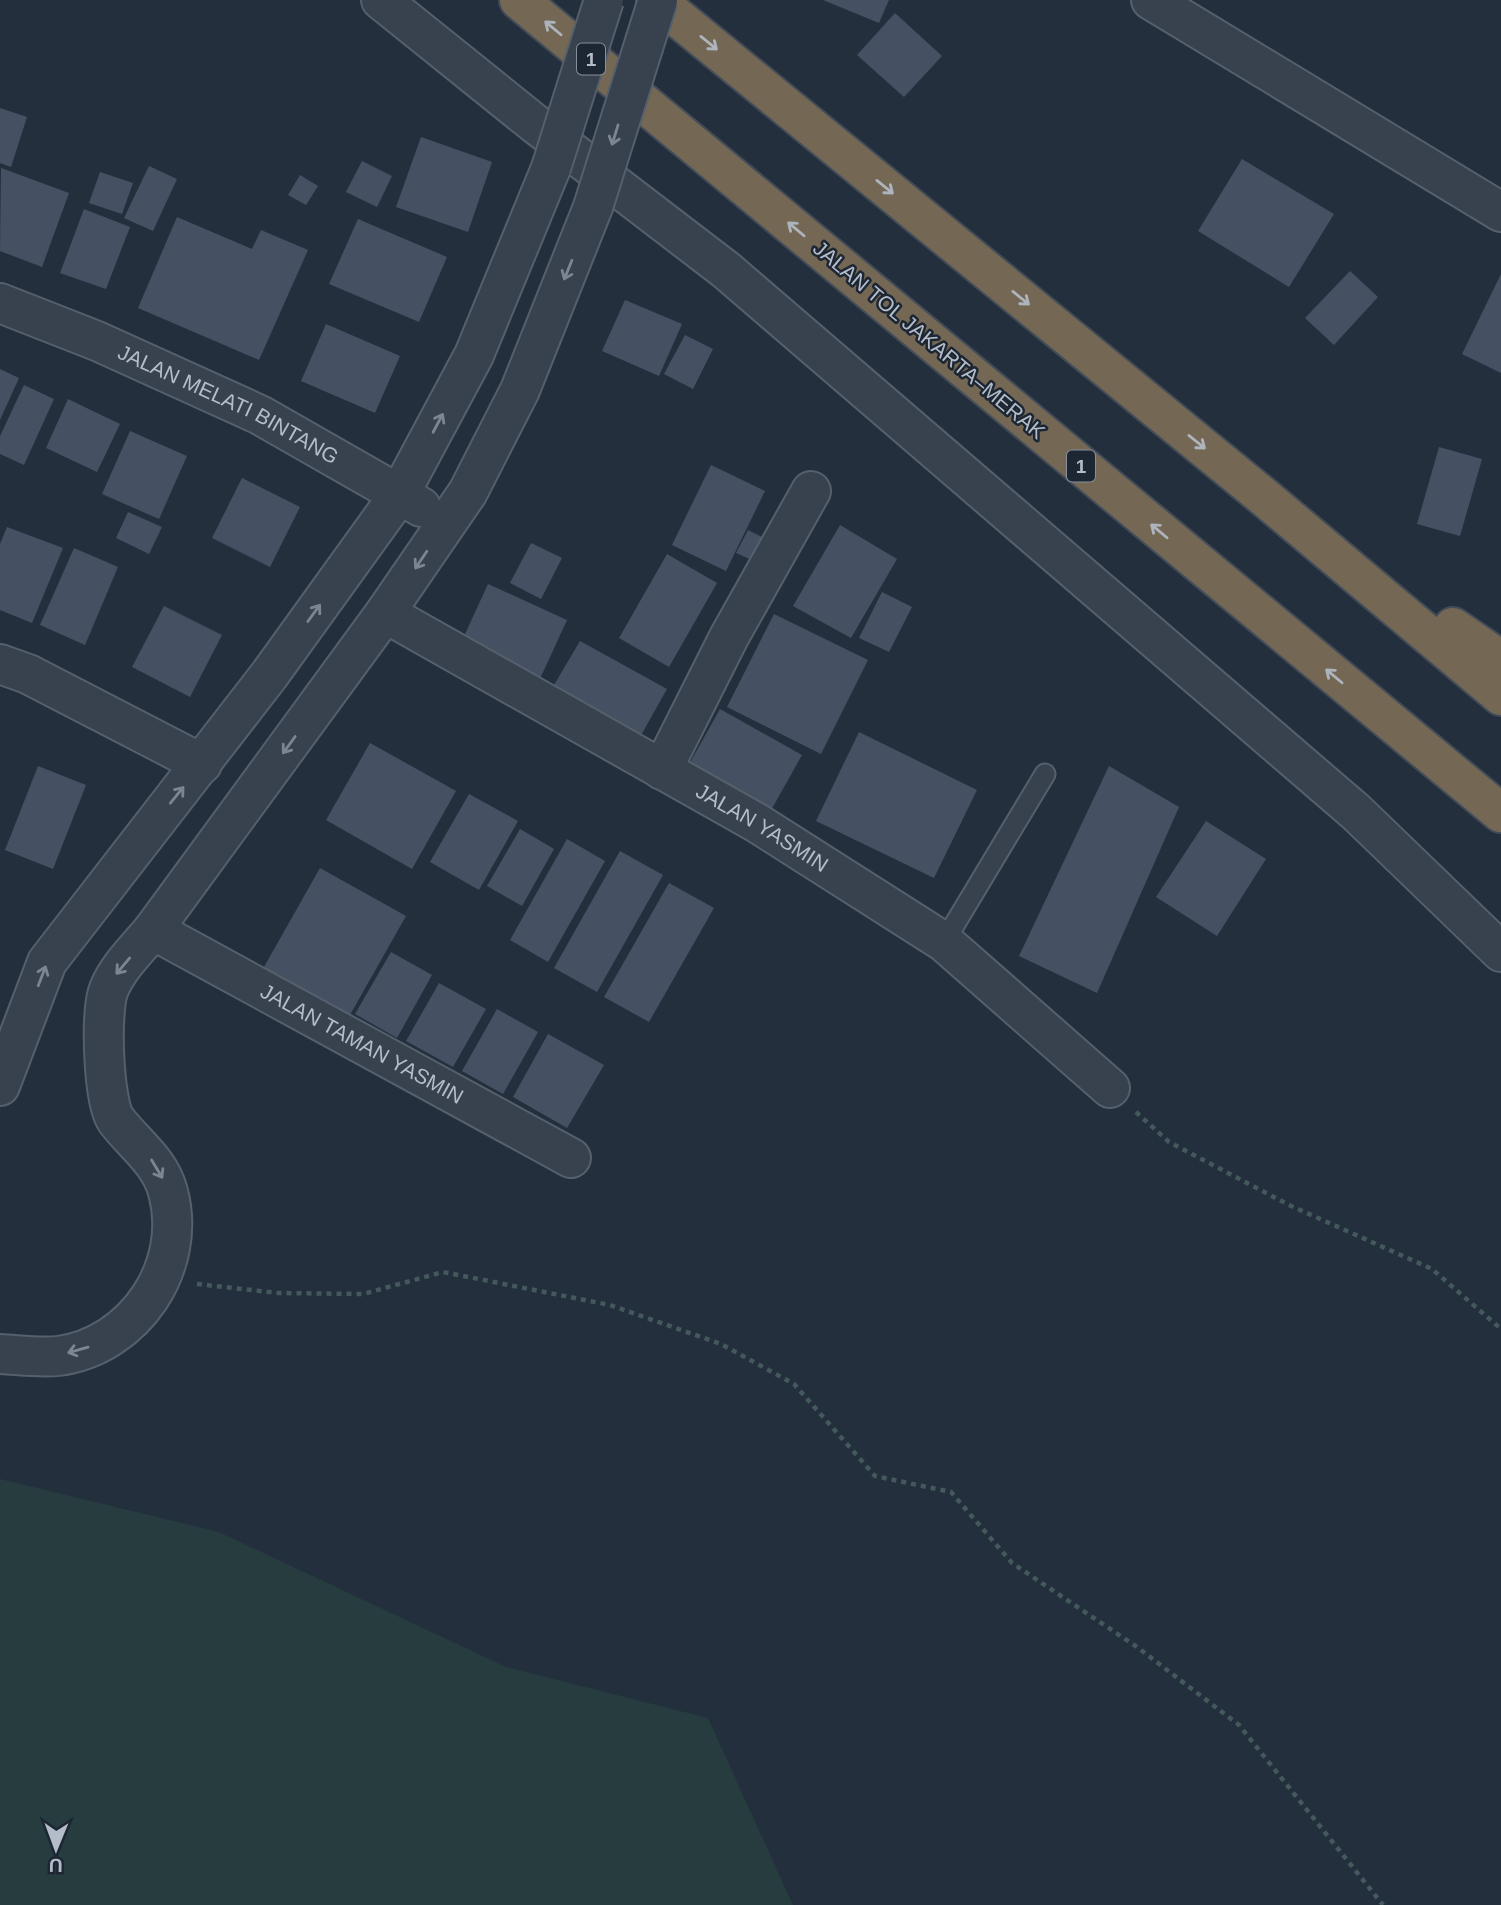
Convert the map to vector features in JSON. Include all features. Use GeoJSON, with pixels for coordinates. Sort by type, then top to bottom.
{"type":"FeatureCollection","features":[{"type":"Feature","properties":{"kind":"highway","name":"JALAN TOL JAKARTA–MERAK"},"geometry":{"type":"LineString","coordinates":[[519,0],[1501,813]]}},
{"type":"Feature","properties":{"kind":"highway"},"geometry":{"type":"LineString","coordinates":[[657,0],[1264,497],[1501,696]]}},
{"type":"Feature","properties":{"kind":"highway"},"geometry":{"type":"LineString","coordinates":[[1264,497],[1501,660]]}},
{"type":"Feature","properties":{"kind":"highway"},"geometry":{"type":"LineString","coordinates":[[1371,707],[1501,840]]}},
{"type":"Feature","properties":{"kind":"street"},"geometry":{"type":"LineString","coordinates":[[382,0],[534,123],[726,270],[1356,812],[1501,952]]}},
{"type":"Feature","properties":{"kind":"street"},"geometry":{"type":"LineString","coordinates":[[0,1086],[13,1014],[47,962],[202,764],[400,495],[474,355],[551,169],[604,0]]}},
{"type":"Feature","properties":{"kind":"street"},"geometry":{"type":"LineString","coordinates":[[0,1354],[59,1356],[93,1345],[125,1327],[146,1305],[161,1280],[170,1253],[173,1214],[159,1168],[114,1117],[108,1098],[104,1015],[107,992],[116,975],[153,930],[385,613],[468,492],[520,390],[593,207],[657,0]]}},
{"type":"Feature","properties":{"kind":"street"},"geometry":{"type":"LineString","coordinates":[[1151,0],[1501,212]]}},
{"type":"Feature","properties":{"kind":"street","name":"JALAN MELATI BINTANG"},"geometry":{"type":"LineString","coordinates":[[0,303],[97,341],[260,415],[447,521]]}},
{"type":"Feature","properties":{"kind":"street"},"geometry":{"type":"LineString","coordinates":[[662,771],[729,637],[811,491]]}},
{"type":"Feature","properties":{"kind":"street","name":"JALAN YASMIN"},"geometry":{"type":"LineString","coordinates":[[385,613],[757,823],[944,942],[1110,1088]]}},
{"type":"Feature","properties":{"kind":"street"},"geometry":{"type":"LineString","coordinates":[[0,664],[28,674],[202,764]]}},
{"type":"Feature","properties":{"kind":"street","name":"JALAN TAMAN YASMIN"},"geometry":{"type":"LineString","coordinates":[[153,930],[571,1158]]}},
{"type":"Feature","properties":{"kind":"lane"},"geometry":{"type":"LineString","coordinates":[[944,942],[1045,774]]}},
{"type":"Feature","properties":{"kind":"path"},"geometry":{"type":"LineString","coordinates":[[1110,1088],[1169,1142],[1289,1205],[1432,1269],[1501,1329]]}},
{"type":"Feature","properties":{"kind":"path"},"geometry":{"type":"LineString","coordinates":[[161,1280],[278,1293],[363,1294],[443,1272],[610,1305],[721,1345],[794,1384],[875,1476],[951,1492],[1012,1563],[1137,1647],[1239,1725],[1383,1905]]}},
{"type":"Feature","properties":{"kind":"green space"},"geometry":{"type":"Polygon","coordinates":[[[0,1479],[219,1532],[506,1667],[708,1718],[793,1905],[0,1905],[0,1479]]]}},
{"type":"Feature","properties":{"kind":"building"},"geometry":{"type":"Polygon","coordinates":[[[823,0],[889,0],[879,23],[823,0]]]}},
{"type":"Feature","properties":{"kind":"building"},"geometry":{"type":"Polygon","coordinates":[[[895,13],[942,56],[904,97],[857,55],[895,13]]]}},
{"type":"Feature","properties":{"kind":"building"},"geometry":{"type":"Polygon","coordinates":[[[0,108],[27,117],[11,167],[0,163],[0,108]]]}},
{"type":"Feature","properties":{"kind":"building"},"geometry":{"type":"Polygon","coordinates":[[[421,137],[492,162],[468,232],[396,207],[421,137]]]}},
{"type":"Feature","properties":{"kind":"building"},"geometry":{"type":"Polygon","coordinates":[[[1242,159],[1334,214],[1289,287],[1198,231],[1242,159]]]}},
{"type":"Feature","properties":{"kind":"building"},"geometry":{"type":"Polygon","coordinates":[[[362,161],[392,176],[377,207],[346,192],[362,161]]]}},
{"type":"Feature","properties":{"kind":"building"},"geometry":{"type":"Polygon","coordinates":[[[149,166],[177,179],[153,231],[124,218],[149,166]]]}},
{"type":"Feature","properties":{"kind":"building"},"geometry":{"type":"Polygon","coordinates":[[[1,168],[69,193],[42,267],[0,251],[1,168]]]}},
{"type":"Feature","properties":{"kind":"building"},"geometry":{"type":"Polygon","coordinates":[[[100,172],[133,183],[122,214],[89,203],[100,172]]]}},
{"type":"Feature","properties":{"kind":"building"},"geometry":{"type":"Polygon","coordinates":[[[300,175],[318,186],[306,205],[288,195],[300,175]]]}},
{"type":"Feature","properties":{"kind":"building"},"geometry":{"type":"Polygon","coordinates":[[[84,209],[130,227],[106,289],[60,273],[84,209]]]}},
{"type":"Feature","properties":{"kind":"building"},"geometry":{"type":"Polygon","coordinates":[[[177,217],[252,249],[261,230],[308,250],[259,360],[138,308],[177,217]]]}},
{"type":"Feature","properties":{"kind":"building"},"geometry":{"type":"Polygon","coordinates":[[[358,219],[447,257],[419,322],[329,284],[358,219]]]}},
{"type":"Feature","properties":{"kind":"building"},"geometry":{"type":"Polygon","coordinates":[[[1350,271],[1378,297],[1334,345],[1305,318],[1350,271]]]}},
{"type":"Feature","properties":{"kind":"building"},"geometry":{"type":"Polygon","coordinates":[[[1501,274],[1501,373],[1462,354],[1501,274]]]}},
{"type":"Feature","properties":{"kind":"building"},"geometry":{"type":"Polygon","coordinates":[[[625,300],[682,324],[659,376],[602,351],[625,300]]]}},
{"type":"Feature","properties":{"kind":"building"},"geometry":{"type":"Polygon","coordinates":[[[326,324],[400,356],[375,413],[301,381],[326,324]]]}},
{"type":"Feature","properties":{"kind":"building"},"geometry":{"type":"Polygon","coordinates":[[[685,335],[713,349],[693,389],[664,374],[685,335]]]}},
{"type":"Feature","properties":{"kind":"building"},"geometry":{"type":"Polygon","coordinates":[[[0,369],[19,378],[0,420],[0,369]]]}},
{"type":"Feature","properties":{"kind":"building"},"geometry":{"type":"Polygon","coordinates":[[[24,385],[54,399],[24,465],[0,454],[0,436],[24,385]]]}},
{"type":"Feature","properties":{"kind":"building"},"geometry":{"type":"Polygon","coordinates":[[[68,399],[120,424],[97,472],[46,448],[68,399]]]}},
{"type":"Feature","properties":{"kind":"building"},"geometry":{"type":"Polygon","coordinates":[[[130,431],[187,456],[159,519],[102,494],[130,431]]]}},
{"type":"Feature","properties":{"kind":"building"},"geometry":{"type":"Polygon","coordinates":[[[1439,447],[1482,459],[1460,536],[1417,524],[1439,447]]]}},
{"type":"Feature","properties":{"kind":"building"},"geometry":{"type":"Polygon","coordinates":[[[711,465],[765,491],[726,571],[672,545],[711,465]]]}},
{"type":"Feature","properties":{"kind":"building"},"geometry":{"type":"Polygon","coordinates":[[[242,478],[300,507],[270,567],[212,538],[242,478]]]}},
{"type":"Feature","properties":{"kind":"building"},"geometry":{"type":"Polygon","coordinates":[[[128,512],[162,527],[149,554],[116,538],[128,512]]]}},
{"type":"Feature","properties":{"kind":"building"},"geometry":{"type":"Polygon","coordinates":[[[840,525],[897,559],[851,638],[793,606],[840,525]]]}},
{"type":"Feature","properties":{"kind":"building"},"geometry":{"type":"Polygon","coordinates":[[[7,527],[63,548],[32,623],[0,610],[0,544],[7,527]]]}},
{"type":"Feature","properties":{"kind":"building"},"geometry":{"type":"Polygon","coordinates":[[[748,530],[766,539],[754,561],[736,553],[748,530]]]}},
{"type":"Feature","properties":{"kind":"building"},"geometry":{"type":"Polygon","coordinates":[[[531,543],[562,558],[541,599],[510,583],[531,543]]]}},
{"type":"Feature","properties":{"kind":"building"},"geometry":{"type":"Polygon","coordinates":[[[74,548],[118,567],[85,645],[40,625],[74,548]]]}},
{"type":"Feature","properties":{"kind":"building"},"geometry":{"type":"Polygon","coordinates":[[[667,554],[717,583],[669,667],[619,638],[667,554]]]}},
{"type":"Feature","properties":{"kind":"building"},"geometry":{"type":"Polygon","coordinates":[[[488,584],[567,620],[539,681],[460,645],[488,584]]]}},
{"type":"Feature","properties":{"kind":"building"},"geometry":{"type":"Polygon","coordinates":[[[882,592],[912,607],[889,652],[859,638],[882,592]]]}},
{"type":"Feature","properties":{"kind":"building"},"geometry":{"type":"Polygon","coordinates":[[[164,606],[222,635],[190,697],[132,667],[164,606]]]}},
{"type":"Feature","properties":{"kind":"building"},"geometry":{"type":"Polygon","coordinates":[[[774,614],[868,660],[821,754],[727,707],[774,614]]]}},
{"type":"Feature","properties":{"kind":"building"},"geometry":{"type":"Polygon","coordinates":[[[580,641],[667,689],[635,746],[547,697],[580,641]]]}},
{"type":"Feature","properties":{"kind":"building"},"geometry":{"type":"Polygon","coordinates":[[[720,709],[802,755],[765,821],[683,775],[720,709]]]}},
{"type":"Feature","properties":{"kind":"building"},"geometry":{"type":"Polygon","coordinates":[[[859,732],[977,790],[934,878],[816,821],[859,732]]]}},
{"type":"Feature","properties":{"kind":"building"},"geometry":{"type":"Polygon","coordinates":[[[370,743],[456,791],[412,869],[326,820],[370,743]]]}},
{"type":"Feature","properties":{"kind":"building"},"geometry":{"type":"Polygon","coordinates":[[[38,766],[86,785],[53,869],[5,850],[38,766]]]}},
{"type":"Feature","properties":{"kind":"building"},"geometry":{"type":"Polygon","coordinates":[[[1109,766],[1179,807],[1097,993],[1019,956],[1109,766]]]}},
{"type":"Feature","properties":{"kind":"building"},"geometry":{"type":"Polygon","coordinates":[[[469,794],[518,821],[479,890],[430,862],[469,794]]]}},
{"type":"Feature","properties":{"kind":"building"},"geometry":{"type":"Polygon","coordinates":[[[1206,821],[1266,859],[1217,936],[1156,897],[1206,821]]]}},
{"type":"Feature","properties":{"kind":"building"},"geometry":{"type":"Polygon","coordinates":[[[520,829],[554,849],[522,906],[487,886],[520,829]]]}},
{"type":"Feature","properties":{"kind":"building"},"geometry":{"type":"Polygon","coordinates":[[[567,839],[605,861],[548,962],[510,940],[567,839]]]}},
{"type":"Feature","properties":{"kind":"building"},"geometry":{"type":"Polygon","coordinates":[[[620,851],[663,875],[597,992],[554,968],[620,851]]]}},
{"type":"Feature","properties":{"kind":"building"},"geometry":{"type":"Polygon","coordinates":[[[320,868],[406,916],[346,1022],[260,974],[320,868]]]}},
{"type":"Feature","properties":{"kind":"building"},"geometry":{"type":"Polygon","coordinates":[[[669,883],[714,908],[649,1022],[604,997],[669,883]]]}},
{"type":"Feature","properties":{"kind":"building"},"geometry":{"type":"Polygon","coordinates":[[[391,952],[432,975],[397,1038],[355,1014],[391,952]]]}},
{"type":"Feature","properties":{"kind":"building"},"geometry":{"type":"Polygon","coordinates":[[[439,983],[486,1009],[453,1067],[406,1041],[439,983]]]}},
{"type":"Feature","properties":{"kind":"building"},"geometry":{"type":"Polygon","coordinates":[[[497,1009],[538,1032],[503,1094],[462,1071],[497,1009]]]}},
{"type":"Feature","properties":{"kind":"building"},"geometry":{"type":"Polygon","coordinates":[[[548,1034],[604,1065],[567,1128],[513,1097],[548,1034]]]}}]}
